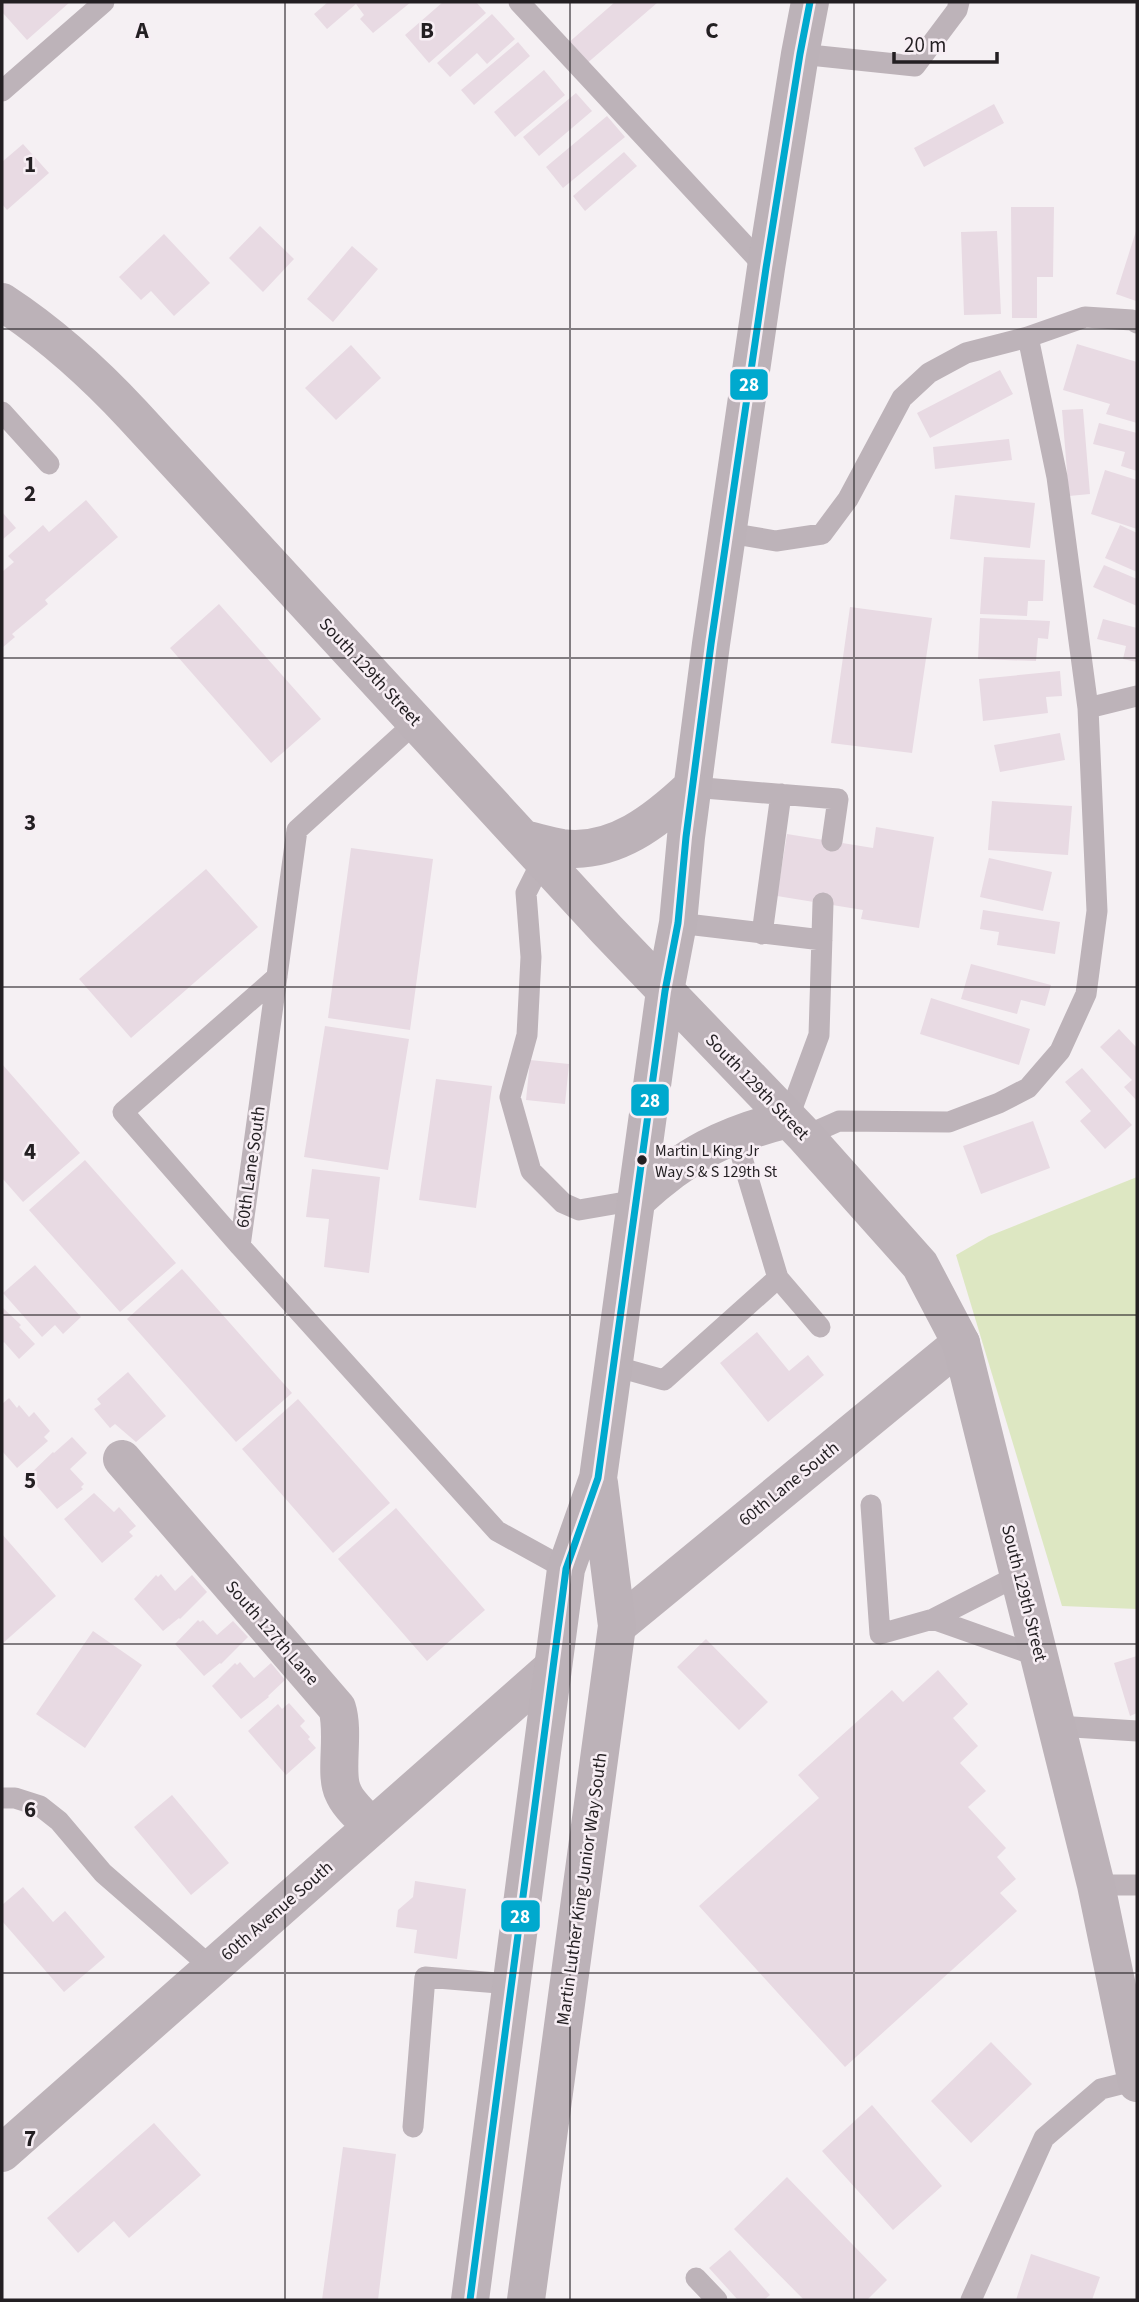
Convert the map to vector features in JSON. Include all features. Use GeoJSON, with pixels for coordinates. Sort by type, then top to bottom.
{"type":"FeatureCollection","features":[{"type":"Feature","properties":{"kind":"main road","name":"Martin Luther King Junior Way South"},"geometry":{"type":"LineString","coordinates":[[796,2],[800,54]]}},
{"type":"Feature","properties":{"kind":"main road","name":"Martin Luther King Junior Way South"},"geometry":{"type":"LineString","coordinates":[[470,2300],[566,1569],[598,1478],[666,991],[678,923],[692,787],[766,268],[810,2]]}},
{"type":"Feature","properties":{"kind":"main road","name":"South 129th Street"},"geometry":{"type":"LineString","coordinates":[[2,303],[51,336],[94,374],[796,1128],[920,1265],[961,1343],[1096,1885],[1137,2081]]}},
{"type":"Feature","properties":{"kind":"main road"},"geometry":{"type":"LineString","coordinates":[[534,849],[589,848],[617,841],[664,814],[692,787]]}},
{"type":"Feature","properties":{"kind":"main road"},"geometry":{"type":"LineString","coordinates":[[637,1200],[674,1167],[716,1142],[740,1132],[796,1128]]}},
{"type":"Feature","properties":{"kind":"main road","name":"Martin Luther King Junior Way South"},"geometry":{"type":"LineString","coordinates":[[526,2300],[617,1626],[598,1478]]}},
{"type":"Feature","properties":{"kind":"street","name":"60th Lane South"},"geometry":{"type":"LineString","coordinates":[[617,1626],[961,1343]]}},
{"type":"Feature","properties":{"kind":"street","name":"South 127th Lane"},"geometry":{"type":"LineString","coordinates":[[122,1459],[337,1708],[341,1721],[340,1781],[343,1793],[372,1827]]}},
{"type":"Feature","properties":{"kind":"street","name":"60th Avenue South"},"geometry":{"type":"LineString","coordinates":[[2,2153],[552,1668]]}},
{"type":"Feature","properties":{"kind":"lane"},"geometry":{"type":"LineString","coordinates":[[2,91],[104,2]]}},
{"type":"Feature","properties":{"kind":"lane"},"geometry":{"type":"LineString","coordinates":[[519,2],[766,268]]}},
{"type":"Feature","properties":{"kind":"lane"},"geometry":{"type":"LineString","coordinates":[[800,54],[915,66],[957,10],[959,2]]}},
{"type":"Feature","properties":{"kind":"lane"},"geometry":{"type":"LineString","coordinates":[[729,533],[776,541],[822,534],[848,499],[902,398],[929,373],[966,353],[1028,337],[1084,317],[1132,320],[1137,323]]}},
{"type":"Feature","properties":{"kind":"lane"},"geometry":{"type":"LineString","coordinates":[[823,903],[819,1035],[796,1128],[839,1121],[948,1122],[999,1103],[1028,1088],[1059,1051],[1086,994],[1097,911],[1088,708],[1057,477],[1028,337]]}},
{"type":"Feature","properties":{"kind":"lane"},"geometry":{"type":"LineString","coordinates":[[2,412],[49,464]]}},
{"type":"Feature","properties":{"kind":"lane"},"geometry":{"type":"LineString","coordinates":[[1088,708],[1137,696]]}},
{"type":"Feature","properties":{"kind":"lane","name":"60th Lane South"},"geometry":{"type":"LineString","coordinates":[[416,722],[297,830],[240,1246],[496,1531],[566,1569]]}},
{"type":"Feature","properties":{"kind":"lane"},"geometry":{"type":"LineString","coordinates":[[692,787],[838,799],[832,841]]}},
{"type":"Feature","properties":{"kind":"lane"},"geometry":{"type":"LineString","coordinates":[[762,934],[781,794]]}},
{"type":"Feature","properties":{"kind":"lane"},"geometry":{"type":"LineString","coordinates":[[534,849],[526,893],[531,957],[527,1035],[510,1097],[531,1171],[563,1203],[579,1210],[637,1200]]}},
{"type":"Feature","properties":{"kind":"lane"},"geometry":{"type":"LineString","coordinates":[[678,923],[822,940]]}},
{"type":"Feature","properties":{"kind":"lane"},"geometry":{"type":"LineString","coordinates":[[240,1246],[123,1112],[277,977]]}},
{"type":"Feature","properties":{"kind":"lane"},"geometry":{"type":"LineString","coordinates":[[740,1132],[742,1158],[778,1278],[820,1327]]}},
{"type":"Feature","properties":{"kind":"lane"},"geometry":{"type":"LineString","coordinates":[[614,1366],[664,1380],[778,1278]]}},
{"type":"Feature","properties":{"kind":"lane"},"geometry":{"type":"LineString","coordinates":[[871,1505],[880,1634],[933,1619],[1019,1575]]}},
{"type":"Feature","properties":{"kind":"lane"},"geometry":{"type":"LineString","coordinates":[[933,1619],[1040,1657]]}},
{"type":"Feature","properties":{"kind":"lane"},"geometry":{"type":"LineString","coordinates":[[1057,1726],[1137,1731]]}},
{"type":"Feature","properties":{"kind":"lane"},"geometry":{"type":"LineString","coordinates":[[2,1798],[15,1798],[40,1806],[59,1821],[103,1873],[212,1968]]}},
{"type":"Feature","properties":{"kind":"lane"},"geometry":{"type":"LineString","coordinates":[[1096,1885],[1137,1885]]}},
{"type":"Feature","properties":{"kind":"lane"},"geometry":{"type":"LineString","coordinates":[[413,2127],[425,1977],[511,1984]]}},
{"type":"Feature","properties":{"kind":"lane"},"geometry":{"type":"LineString","coordinates":[[971,2300],[1044,2138],[1101,2090],[1137,2081]]}},
{"type":"Feature","properties":{"kind":"lane"},"geometry":{"type":"LineString","coordinates":[[696,2278],[717,2300]]}},
{"type":"Feature","properties":{"kind":"green space"},"geometry":{"type":"Polygon","coordinates":[[[1137,1177],[1137,1609],[1062,1606],[956,1255],[989,1236],[1137,1177]]]}},
{"type":"Feature","properties":{"kind":"building"},"geometry":{"type":"Polygon","coordinates":[[[2,2],[70,2],[27,40],[2,12],[2,2]]]}},
{"type":"Feature","properties":{"kind":"building"},"geometry":{"type":"Polygon","coordinates":[[[328,2],[411,2],[373,33],[360,19],[364,15],[356,4],[327,29],[314,14],[328,2]]]}},
{"type":"Feature","properties":{"kind":"building"},"geometry":{"type":"Polygon","coordinates":[[[443,2],[476,2],[486,13],[429,63],[405,35],[443,2]]]}},
{"type":"Feature","properties":{"kind":"building"},"geometry":{"type":"Polygon","coordinates":[[[615,2],[657,3],[585,65],[567,44],[615,2]]]}},
{"type":"Feature","properties":{"kind":"building"},"geometry":{"type":"Polygon","coordinates":[[[492,14],[515,39],[487,64],[477,53],[450,77],[437,63],[492,14]]]}},
{"type":"Feature","properties":{"kind":"building"},"geometry":{"type":"Polygon","coordinates":[[[518,42],[530,56],[474,105],[461,90],[518,42]]]}},
{"type":"Feature","properties":{"kind":"building"},"geometry":{"type":"Polygon","coordinates":[[[544,70],[565,95],[515,137],[494,112],[544,70]]]}},
{"type":"Feature","properties":{"kind":"building"},"geometry":{"type":"Polygon","coordinates":[[[576,93],[592,111],[539,156],[523,137],[576,93]]]}},
{"type":"Feature","properties":{"kind":"building"},"geometry":{"type":"Polygon","coordinates":[[[994,104],[1004,123],[924,167],[914,148],[994,104]]]}},
{"type":"Feature","properties":{"kind":"building"},"geometry":{"type":"Polygon","coordinates":[[[607,116],[625,137],[563,188],[546,167],[607,116]]]}},
{"type":"Feature","properties":{"kind":"building"},"geometry":{"type":"Polygon","coordinates":[[[23,144],[49,173],[7,210],[2,204],[2,162],[23,144]]]}},
{"type":"Feature","properties":{"kind":"building"},"geometry":{"type":"Polygon","coordinates":[[[624,152],[637,166],[585,211],[573,196],[624,152]]]}},
{"type":"Feature","properties":{"kind":"building"},"geometry":{"type":"Polygon","coordinates":[[[1011,207],[1054,207],[1053,277],[1037,277],[1037,318],[1012,318],[1011,207]]]}},
{"type":"Feature","properties":{"kind":"building"},"geometry":{"type":"Polygon","coordinates":[[[260,226],[294,259],[263,292],[229,258],[260,226]]]}},
{"type":"Feature","properties":{"kind":"building"},"geometry":{"type":"Polygon","coordinates":[[[1137,228],[1137,297],[1136,301],[1116,294],[1137,228]]]}},
{"type":"Feature","properties":{"kind":"building"},"geometry":{"type":"Polygon","coordinates":[[[997,231],[1001,314],[964,315],[961,232],[997,231]]]}},
{"type":"Feature","properties":{"kind":"building"},"geometry":{"type":"Polygon","coordinates":[[[164,234],[210,283],[174,316],[151,291],[141,300],[119,277],[164,234]]]}},
{"type":"Feature","properties":{"kind":"building"},"geometry":{"type":"Polygon","coordinates":[[[352,246],[378,269],[333,322],[307,299],[352,246]]]}},
{"type":"Feature","properties":{"kind":"building"},"geometry":{"type":"Polygon","coordinates":[[[1077,344],[1137,362],[1137,423],[1106,414],[1110,404],[1063,390],[1077,344]]]}},
{"type":"Feature","properties":{"kind":"building"},"geometry":{"type":"Polygon","coordinates":[[[351,345],[381,378],[336,420],[305,388],[351,345]]]}},
{"type":"Feature","properties":{"kind":"building"},"geometry":{"type":"Polygon","coordinates":[[[1000,370],[1013,394],[930,438],[917,413],[1000,370]]]}},
{"type":"Feature","properties":{"kind":"building"},"geometry":{"type":"Polygon","coordinates":[[[1083,409],[1090,494],[1069,496],[1062,410],[1083,409]]]}},
{"type":"Feature","properties":{"kind":"building"},"geometry":{"type":"Polygon","coordinates":[[[1099,423],[1137,433],[1137,471],[1121,466],[1125,452],[1093,444],[1099,423]]]}},
{"type":"Feature","properties":{"kind":"building"},"geometry":{"type":"Polygon","coordinates":[[[1009,439],[1012,460],[935,469],[933,447],[1009,439]]]}},
{"type":"Feature","properties":{"kind":"building"},"geometry":{"type":"Polygon","coordinates":[[[1105,470],[1137,480],[1137,529],[1091,514],[1105,470]]]}},
{"type":"Feature","properties":{"kind":"building"},"geometry":{"type":"Polygon","coordinates":[[[955,495],[1035,503],[1030,548],[950,539],[955,495]]]}},
{"type":"Feature","properties":{"kind":"building"},"geometry":{"type":"Polygon","coordinates":[[[86,500],[118,537],[45,600],[48,604],[12,634],[15,637],[2,648],[2,572],[14,562],[8,556],[43,525],[49,532],[86,500]]]}},
{"type":"Feature","properties":{"kind":"building"},"geometry":{"type":"Polygon","coordinates":[[[2,512],[16,528],[2,540],[2,512]]]}},
{"type":"Feature","properties":{"kind":"building"},"geometry":{"type":"Polygon","coordinates":[[[1120,525],[1137,533],[1137,572],[1105,558],[1120,525]]]}},
{"type":"Feature","properties":{"kind":"building"},"geometry":{"type":"Polygon","coordinates":[[[984,557],[1045,560],[1043,601],[1028,601],[1027,616],[980,614],[984,557]]]}},
{"type":"Feature","properties":{"kind":"building"},"geometry":{"type":"Polygon","coordinates":[[[1104,565],[1137,579],[1137,606],[1093,587],[1104,565]]]}},
{"type":"Feature","properties":{"kind":"building"},"geometry":{"type":"Polygon","coordinates":[[[219,604],[321,719],[271,763],[170,648],[219,604]]]}},
{"type":"Feature","properties":{"kind":"building"},"geometry":{"type":"Polygon","coordinates":[[[850,607],[932,618],[912,753],[831,743],[850,607]]]}},
{"type":"Feature","properties":{"kind":"building"},"geometry":{"type":"Polygon","coordinates":[[[980,618],[1050,621],[1048,639],[1038,638],[1036,661],[978,659],[980,618]]]}},
{"type":"Feature","properties":{"kind":"building"},"geometry":{"type":"Polygon","coordinates":[[[1103,619],[1137,628],[1137,662],[1123,659],[1126,646],[1097,639],[1103,619]]]}},
{"type":"Feature","properties":{"kind":"building"},"geometry":{"type":"Polygon","coordinates":[[[1060,671],[1062,696],[1046,697],[1048,713],[983,721],[979,679],[1060,671]]]}},
{"type":"Feature","properties":{"kind":"building"},"geometry":{"type":"Polygon","coordinates":[[[1060,733],[1065,760],[1000,772],[994,745],[1060,733]]]}},
{"type":"Feature","properties":{"kind":"building"},"geometry":{"type":"Polygon","coordinates":[[[992,801],[1072,806],[1068,855],[988,850],[992,801]]]}},
{"type":"Feature","properties":{"kind":"building"},"geometry":{"type":"Polygon","coordinates":[[[876,827],[934,837],[919,928],[861,919],[863,910],[777,896],[787,834],[873,848],[876,827]]]}},
{"type":"Feature","properties":{"kind":"building"},"geometry":{"type":"Polygon","coordinates":[[[351,848],[433,859],[410,1030],[328,1018],[351,848]]]}},
{"type":"Feature","properties":{"kind":"building"},"geometry":{"type":"Polygon","coordinates":[[[989,858],[1052,872],[1043,911],[980,897],[989,858]]]}},
{"type":"Feature","properties":{"kind":"building"},"geometry":{"type":"Polygon","coordinates":[[[206,869],[258,927],[131,1038],[79,979],[206,869]]]}},
{"type":"Feature","properties":{"kind":"building"},"geometry":{"type":"Polygon","coordinates":[[[983,910],[1060,922],[1055,954],[997,945],[999,932],[980,929],[983,910]]]}},
{"type":"Feature","properties":{"kind":"building"},"geometry":{"type":"Polygon","coordinates":[[[971,964],[1051,985],[1045,1006],[1021,1000],[1017,1014],[961,999],[971,964]]]}},
{"type":"Feature","properties":{"kind":"building"},"geometry":{"type":"Polygon","coordinates":[[[931,998],[1030,1029],[1019,1065],[920,1034],[931,998]]]}},
{"type":"Feature","properties":{"kind":"building"},"geometry":{"type":"Polygon","coordinates":[[[325,1026],[409,1039],[388,1170],[304,1157],[325,1026]]]}},
{"type":"Feature","properties":{"kind":"building"},"geometry":{"type":"Polygon","coordinates":[[[1119,1029],[1137,1048],[1137,1101],[1124,1087],[1132,1080],[1100,1047],[1119,1029]]]}},
{"type":"Feature","properties":{"kind":"building"},"geometry":{"type":"Polygon","coordinates":[[[530,1060],[569,1064],[565,1104],[526,1100],[530,1060]]]}},
{"type":"Feature","properties":{"kind":"building"},"geometry":{"type":"Polygon","coordinates":[[[2,1064],[80,1153],[23,1202],[2,1178],[2,1064]]]}},
{"type":"Feature","properties":{"kind":"building"},"geometry":{"type":"Polygon","coordinates":[[[1082,1068],[1132,1125],[1105,1149],[1080,1121],[1091,1111],[1065,1082],[1082,1068]]]}},
{"type":"Feature","properties":{"kind":"building"},"geometry":{"type":"Polygon","coordinates":[[[436,1079],[492,1086],[476,1208],[419,1200],[436,1079]]]}},
{"type":"Feature","properties":{"kind":"building"},"geometry":{"type":"Polygon","coordinates":[[[1033,1121],[1050,1168],[981,1194],[963,1146],[1033,1121]]]}},
{"type":"Feature","properties":{"kind":"building"},"geometry":{"type":"Polygon","coordinates":[[[85,1160],[176,1263],[120,1312],[29,1210],[85,1160]]]}},
{"type":"Feature","properties":{"kind":"building"},"geometry":{"type":"Polygon","coordinates":[[[312,1169],[380,1177],[369,1273],[324,1267],[329,1219],[306,1217],[312,1169]]]}},
{"type":"Feature","properties":{"kind":"building"},"geometry":{"type":"Polygon","coordinates":[[[35,1265],[81,1317],[63,1334],[55,1325],[42,1337],[3,1293],[35,1265]]]}},
{"type":"Feature","properties":{"kind":"building"},"geometry":{"type":"Polygon","coordinates":[[[182,1269],[292,1393],[236,1442],[127,1319],[182,1269]]]}},
{"type":"Feature","properties":{"kind":"building"},"geometry":{"type":"Polygon","coordinates":[[[2,1307],[21,1325],[19,1327],[35,1344],[19,1359],[4,1342],[2,1344],[2,1307]]]}},
{"type":"Feature","properties":{"kind":"building"},"geometry":{"type":"Polygon","coordinates":[[[757,1332],[789,1371],[808,1355],[824,1375],[768,1422],[720,1363],[757,1332]]]}},
{"type":"Feature","properties":{"kind":"building"},"geometry":{"type":"Polygon","coordinates":[[[128,1372],[166,1416],[136,1442],[115,1424],[110,1428],[94,1409],[101,1404],[97,1399],[128,1372]]]}},
{"type":"Feature","properties":{"kind":"building"},"geometry":{"type":"Polygon","coordinates":[[[9,1398],[29,1417],[34,1412],[50,1431],[44,1437],[48,1441],[17,1468],[2,1451],[2,1404],[9,1398]]]}},
{"type":"Feature","properties":{"kind":"building"},"geometry":{"type":"Polygon","coordinates":[[[298,1399],[390,1503],[333,1553],[242,1449],[298,1399]]]}},
{"type":"Feature","properties":{"kind":"building"},"geometry":{"type":"Polygon","coordinates":[[[72,1437],[87,1453],[70,1469],[84,1484],[81,1487],[83,1489],[57,1509],[28,1476],[72,1437]]]}},
{"type":"Feature","properties":{"kind":"building"},"geometry":{"type":"Polygon","coordinates":[[[94,1493],[114,1512],[119,1507],[136,1526],[129,1532],[133,1536],[102,1563],[64,1519],[94,1493]]]}},
{"type":"Feature","properties":{"kind":"building"},"geometry":{"type":"Polygon","coordinates":[[[396,1508],[485,1610],[427,1661],[338,1559],[396,1508]]]}},
{"type":"Feature","properties":{"kind":"building"},"geometry":{"type":"Polygon","coordinates":[[[2,1534],[56,1596],[2,1644],[2,1534]]]}},
{"type":"Feature","properties":{"kind":"building"},"geometry":{"type":"Polygon","coordinates":[[[161,1574],[175,1591],[192,1575],[207,1592],[180,1619],[163,1631],[134,1599],[156,1575],[158,1577],[161,1574]]]}},
{"type":"Feature","properties":{"kind":"building"},"geometry":{"type":"Polygon","coordinates":[[[198,1620],[203,1620],[217,1635],[233,1621],[248,1637],[221,1664],[204,1676],[175,1644],[198,1620]]]}},
{"type":"Feature","properties":{"kind":"building"},"geometry":{"type":"Polygon","coordinates":[[[93,1631],[142,1665],[85,1748],[36,1714],[93,1631]]]}},
{"type":"Feature","properties":{"kind":"building"},"geometry":{"type":"Polygon","coordinates":[[[706,1639],[768,1702],[739,1730],[677,1667],[706,1639]]]}},
{"type":"Feature","properties":{"kind":"building"},"geometry":{"type":"Polygon","coordinates":[[[1137,1656],[1137,1713],[1130,1716],[1114,1663],[1137,1656]]]}},
{"type":"Feature","properties":{"kind":"building"},"geometry":{"type":"Polygon","coordinates":[[[240,1662],[254,1678],[271,1663],[285,1680],[269,1697],[241,1719],[212,1686],[235,1663],[237,1665],[240,1662]]]}},
{"type":"Feature","properties":{"kind":"building"},"geometry":{"type":"Polygon","coordinates":[[[938,1670],[968,1704],[953,1718],[978,1746],[960,1763],[986,1791],[968,1807],[1006,1848],[997,1857],[1016,1879],[1000,1893],[1017,1911],[845,2067],[699,1906],[819,1798],[798,1775],[892,1690],[903,1702],[938,1670]]]}},
{"type":"Feature","properties":{"kind":"building"},"geometry":{"type":"Polygon","coordinates":[[[289,1703],[305,1721],[300,1726],[316,1748],[286,1775],[248,1731],[278,1704],[282,1709],[289,1703]]]}},
{"type":"Feature","properties":{"kind":"building"},"geometry":{"type":"Polygon","coordinates":[[[172,1795],[229,1863],[191,1895],[134,1827],[172,1795]]]}},
{"type":"Feature","properties":{"kind":"building"},"geometry":{"type":"Polygon","coordinates":[[[415,1881],[466,1889],[457,1959],[414,1953],[417,1930],[396,1927],[398,1910],[413,1897],[415,1881]]]}},
{"type":"Feature","properties":{"kind":"building"},"geometry":{"type":"Polygon","coordinates":[[[23,1887],[53,1922],[65,1911],[105,1957],[64,1992],[2,1921],[2,1905],[23,1887]]]}},
{"type":"Feature","properties":{"kind":"building"},"geometry":{"type":"Polygon","coordinates":[[[991,2042],[1032,2084],[971,2143],[931,2101],[991,2042]]]}},
{"type":"Feature","properties":{"kind":"building"},"geometry":{"type":"Polygon","coordinates":[[[872,2105],[942,2186],[893,2230],[822,2151],[872,2105]]]}},
{"type":"Feature","properties":{"kind":"building"},"geometry":{"type":"Polygon","coordinates":[[[154,2123],[201,2175],[129,2238],[114,2221],[78,2253],[47,2218],[154,2123]]]}},
{"type":"Feature","properties":{"kind":"building"},"geometry":{"type":"Polygon","coordinates":[[[343,2147],[396,2154],[378,2300],[322,2300],[343,2147]]]}},
{"type":"Feature","properties":{"kind":"building"},"geometry":{"type":"Polygon","coordinates":[[[787,2177],[887,2280],[867,2300],[804,2300],[734,2229],[787,2177]]]}},
{"type":"Feature","properties":{"kind":"building"},"geometry":{"type":"Polygon","coordinates":[[[730,2250],[770,2295],[764,2300],[738,2300],[709,2268],[730,2250]]]}},
{"type":"Feature","properties":{"kind":"building"},"geometry":{"type":"Polygon","coordinates":[[[1031,2254],[1100,2277],[1092,2300],[1016,2300],[1031,2254]]]}},
{"type":"Feature","properties":{"kind":"transit line","name":"28"},"geometry":{"type":"LineString","coordinates":[[470,2300],[566,1569],[598,1478],[665,991],[678,923],[686,837],[711,644],[766,268],[810,2]]}},
{"type":"Feature","properties":{"kind":"place","name":"Martin L King Jr Way S & S 129th St"},"geometry":{"type":"Point","coordinates":[642,1160]}}]}
